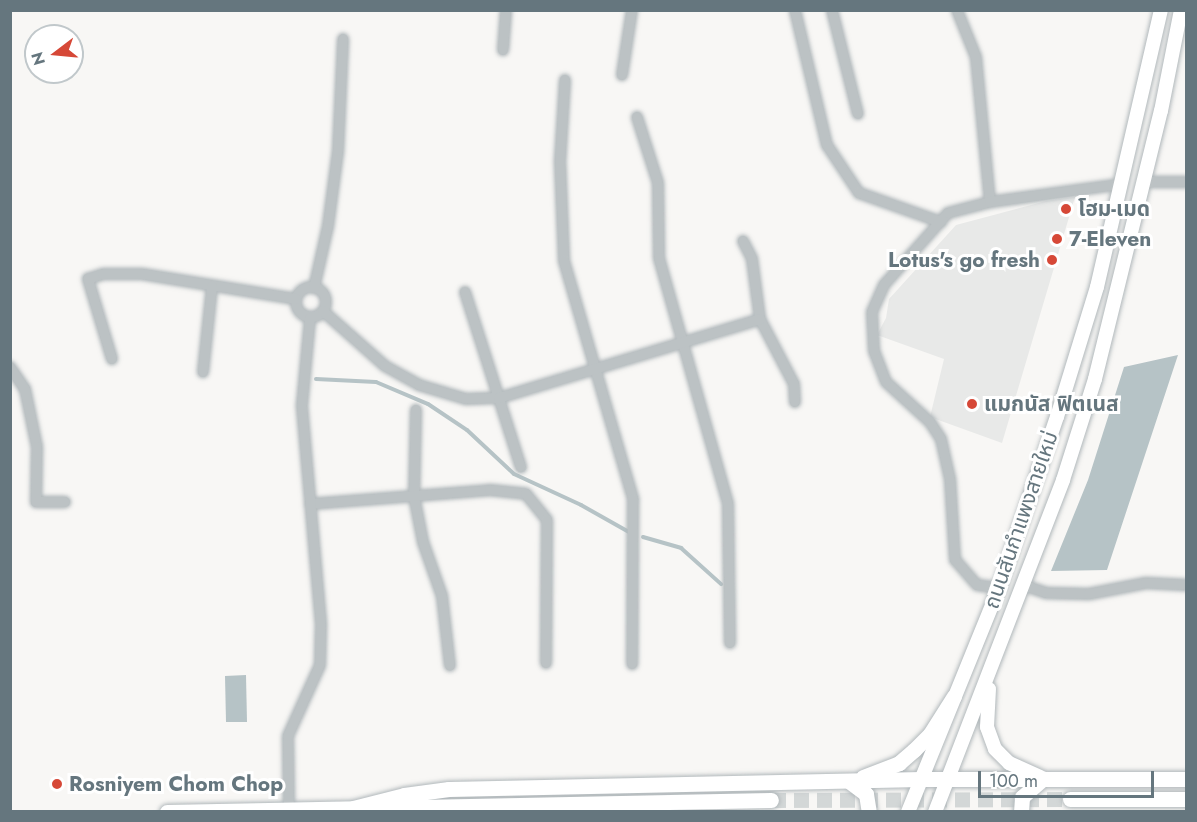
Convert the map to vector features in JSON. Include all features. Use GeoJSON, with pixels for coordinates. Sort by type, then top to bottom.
{"type":"FeatureCollection","features":[{"type":"Feature","properties":{"kind":"main road","name":"ถนนสันกำแพงสายใหม่"},"geometry":{"type":"LineString","coordinates":[[908,812],[999,588],[1097,287],[1161,10]]}},
{"type":"Feature","properties":{"kind":"main road","name":"ถนนสันกำแพงสายใหม่"},"geometry":{"type":"LineString","coordinates":[[935,812],[1063,480],[1095,379],[1143,182],[1181,10]]}},
{"type":"Feature","properties":{"kind":"main road"},"geometry":{"type":"LineString","coordinates":[[1097,287],[1117,291]]}},
{"type":"Feature","properties":{"kind":"main road"},"geometry":{"type":"LineString","coordinates":[[990,672],[987,709],[990,740],[1009,763],[1043,779]]}},
{"type":"Feature","properties":{"kind":"main road"},"geometry":{"type":"LineString","coordinates":[[850,782],[899,763],[930,734],[954,696]]}},
{"type":"Feature","properties":{"kind":"main road"},"geometry":{"type":"LineString","coordinates":[[353,808],[404,795],[450,789],[850,782],[947,778],[1186,779]]}},
{"type":"Feature","properties":{"kind":"main road"},"geometry":{"type":"LineString","coordinates":[[1021,812],[1022,797],[1043,779]]}},
{"type":"Feature","properties":{"kind":"main road"},"geometry":{"type":"LineString","coordinates":[[850,782],[866,794],[869,812]]}},
{"type":"Feature","properties":{"kind":"main road"},"geometry":{"type":"LineString","coordinates":[[1070,799],[1186,799]]}},
{"type":"Feature","properties":{"kind":"main road"},"geometry":{"type":"LineString","coordinates":[[167,812],[771,800]]}},
{"type":"Feature","properties":{"kind":"street"},"geometry":{"type":"LineString","coordinates":[[503,50],[506,10]]}},
{"type":"Feature","properties":{"kind":"street"},"geometry":{"type":"LineString","coordinates":[[622,75],[632,10]]}},
{"type":"Feature","properties":{"kind":"street"},"geometry":{"type":"LineString","coordinates":[[795,10],[827,145],[859,193],[941,222]]}},
{"type":"Feature","properties":{"kind":"street"},"geometry":{"type":"LineString","coordinates":[[832,10],[858,114]]}},
{"type":"Feature","properties":{"kind":"street"},"geometry":{"type":"LineString","coordinates":[[957,10],[976,57],[990,202]]}},
{"type":"Feature","properties":{"kind":"street"},"geometry":{"type":"LineString","coordinates":[[314,288],[328,225],[338,151],[343,39]]}},
{"type":"Feature","properties":{"kind":"street"},"geometry":{"type":"LineString","coordinates":[[565,80],[560,161],[564,261],[635,515],[632,664]]}},
{"type":"Feature","properties":{"kind":"street"},"geometry":{"type":"LineString","coordinates":[[637,117],[658,183],[659,258],[728,504],[730,643]]}},
{"type":"Feature","properties":{"kind":"street"},"geometry":{"type":"LineString","coordinates":[[1143,182],[1186,182]]}},
{"type":"Feature","properties":{"kind":"street"},"geometry":{"type":"LineString","coordinates":[[999,588],[977,585],[955,560],[950,479],[941,439],[930,422],[886,382],[874,351],[872,312],[884,285],[948,213],[990,202],[1121,184]]}},
{"type":"Feature","properties":{"kind":"street"},"geometry":{"type":"LineString","coordinates":[[743,241],[752,259],[760,319],[794,384],[795,402]]}},
{"type":"Feature","properties":{"kind":"street"},"geometry":{"type":"LineString","coordinates":[[112,359],[88,279],[103,274],[142,274],[296,299]]}},
{"type":"Feature","properties":{"kind":"street"},"geometry":{"type":"LineString","coordinates":[[203,372],[212,286]]}},
{"type":"Feature","properties":{"kind":"street"},"geometry":{"type":"LineString","coordinates":[[296,299],[305,288],[314,288],[325,297],[323,311]]}},
{"type":"Feature","properties":{"kind":"street"},"geometry":{"type":"LineString","coordinates":[[465,292],[521,467]]}},
{"type":"Feature","properties":{"kind":"street"},"geometry":{"type":"LineString","coordinates":[[296,299],[300,314],[310,318]]}},
{"type":"Feature","properties":{"kind":"street"},"geometry":{"type":"LineString","coordinates":[[310,318],[323,311]]}},
{"type":"Feature","properties":{"kind":"street"},"geometry":{"type":"LineString","coordinates":[[323,311],[385,366],[419,385],[466,399],[499,398],[760,319]]}},
{"type":"Feature","properties":{"kind":"street"},"geometry":{"type":"LineString","coordinates":[[289,809],[288,736],[320,665],[321,624],[302,405],[310,318]]}},
{"type":"Feature","properties":{"kind":"street"},"geometry":{"type":"LineString","coordinates":[[10,367],[25,389],[37,447],[36,502],[65,502]]}},
{"type":"Feature","properties":{"kind":"street"},"geometry":{"type":"LineString","coordinates":[[416,410],[414,496],[423,542],[442,596],[450,666]]}},
{"type":"Feature","properties":{"kind":"street"},"geometry":{"type":"LineString","coordinates":[[309,504],[490,490],[526,494],[536,502],[547,520],[546,663]]}},
{"type":"Feature","properties":{"kind":"street"},"geometry":{"type":"LineString","coordinates":[[1023,585],[1046,593],[1089,594],[1146,583],[1186,585]]}},
{"type":"Feature","properties":{"kind":"shaded area"},"geometry":{"type":"Polygon","coordinates":[[[1075,197],[1002,443],[930,417],[944,359],[877,335],[886,318],[889,299],[956,225],[1046,201],[1075,197]]]}},
{"type":"Feature","properties":{"kind":"shaded area"},"geometry":{"type":"Polygon","coordinates":[[[1178,355],[1107,570],[1051,571],[1088,480],[1124,367],[1178,355]]]}},
{"type":"Feature","properties":{"kind":"shaded area"},"geometry":{"type":"Polygon","coordinates":[[[246,675],[247,722],[226,722],[225,676],[246,675]]]}},
{"type":"Feature","properties":{"kind":"waterway"},"geometry":{"type":"LineString","coordinates":[[316,379],[376,382],[428,404],[467,430],[514,474],[581,505],[629,532]]}},
{"type":"Feature","properties":{"kind":"waterway"},"geometry":{"type":"LineString","coordinates":[[643,537],[681,548],[721,584]]}},
{"type":"Feature","properties":{"kind":"tunnel"},"geometry":{"type":"LineString","coordinates":[[771,800],[1070,799]]}},
{"type":"Feature","properties":{"kind":"place","name":"โฮม-เมด"},"geometry":{"type":"Point","coordinates":[1066,209]}},
{"type":"Feature","properties":{"kind":"place","name":"7-Eleven"},"geometry":{"type":"Point","coordinates":[1057,239]}},
{"type":"Feature","properties":{"kind":"place","name":"Lotus's go fresh"},"geometry":{"type":"Point","coordinates":[1052,260]}},
{"type":"Feature","properties":{"kind":"place","name":"แมกนัส ฟิตเนส"},"geometry":{"type":"Point","coordinates":[972,404]}},
{"type":"Feature","properties":{"kind":"place","name":"Rosniyem Chom Chop"},"geometry":{"type":"Point","coordinates":[57,784]}}]}
